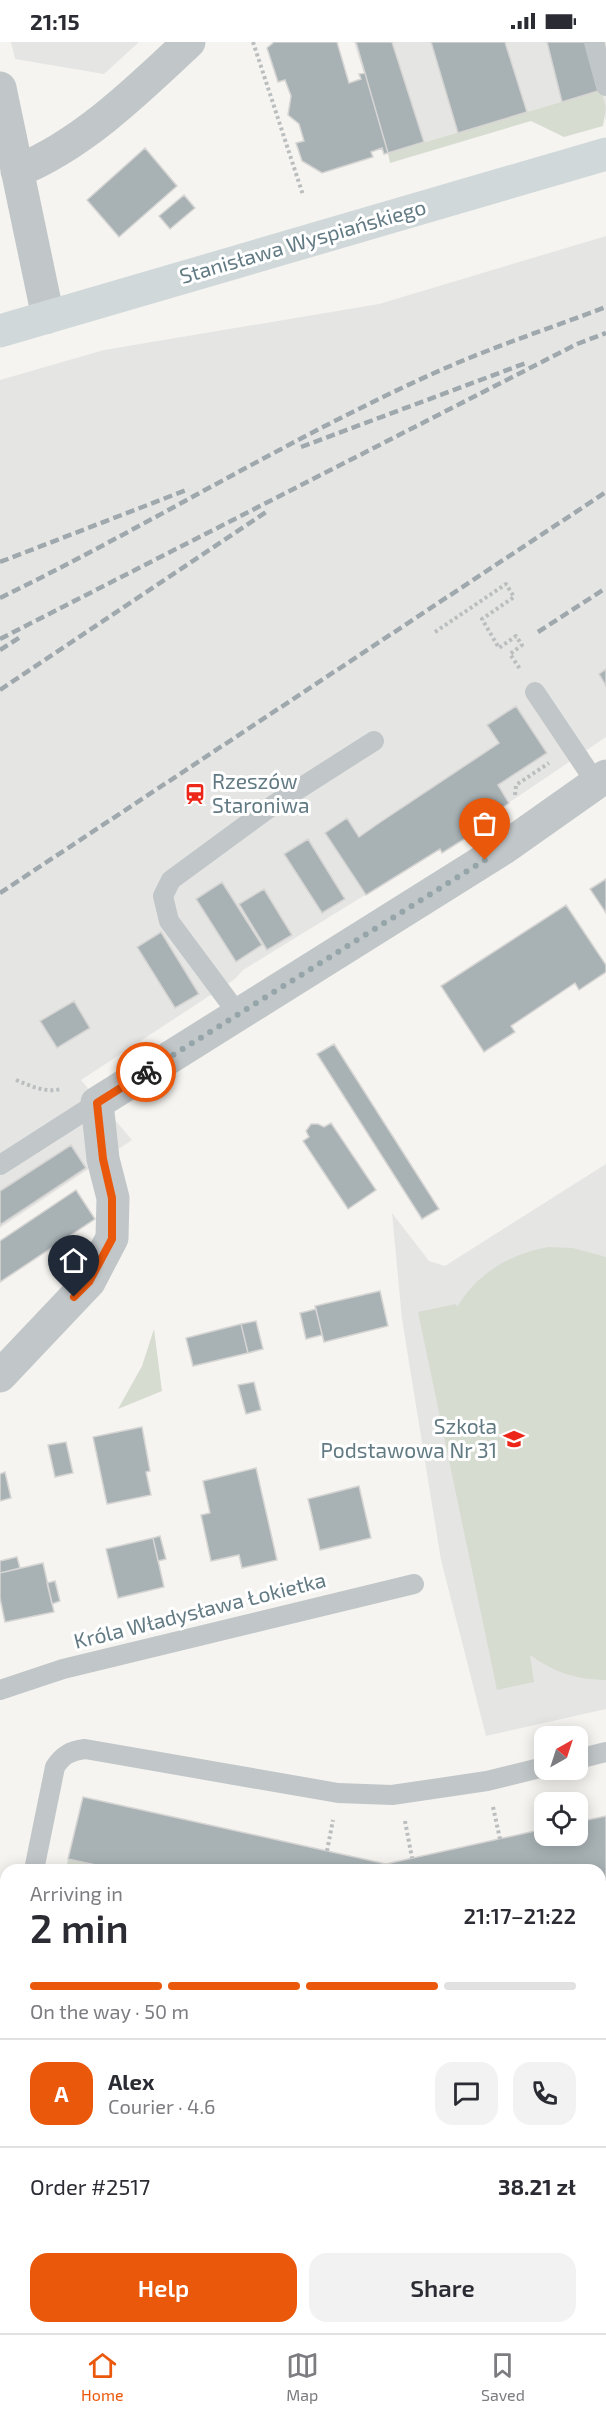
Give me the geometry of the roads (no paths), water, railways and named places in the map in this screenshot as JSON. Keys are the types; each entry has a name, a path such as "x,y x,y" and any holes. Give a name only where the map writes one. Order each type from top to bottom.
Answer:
{"street":[{"path":"17,171 41,161 106,116 189,42"},
{"path":"1,102 48,317"},
{"name":"Stanisława Wyspiańskiego","path":"0,331 606,154"},
{"path":"0,1376 89,1282 112,1239 112,1198 103,1159 97,1103 504,848 601,780"}],"lane":[{"path":"594,42 606,86"},
{"path":"535,693 601,780"},
{"path":"238,1014 169,921 163,896 171,880 272,806 374,741"},
{"path":"0,1165 97,1103"},
{"name":"Króla Władysława Łokietka","path":"0,1690 63,1669 414,1584"},
{"path":"35,1864 55,1767 62,1756 85,1749 338,1793 401,1794 487,1781 534,1769"},
{"path":"588,1756 606,1752"}],"railway":[{"path":"0,598 377,400 475,356 606,307"},
{"path":"0,639 577,344 606,333"},
{"path":"301,447 526,363"},
{"path":"0,562 189,489"},
{"path":"0,893 606,492"},
{"path":"0,690 269,510"},
{"path":"538,632 606,588"},
{"path":"0,650 22,636"}],"place":[{"name":"Rzeszów Staroniwa","path":"195,794"},
{"name":"Szkoła Podstawowa Nr 31","path":"514,1439"}]}
